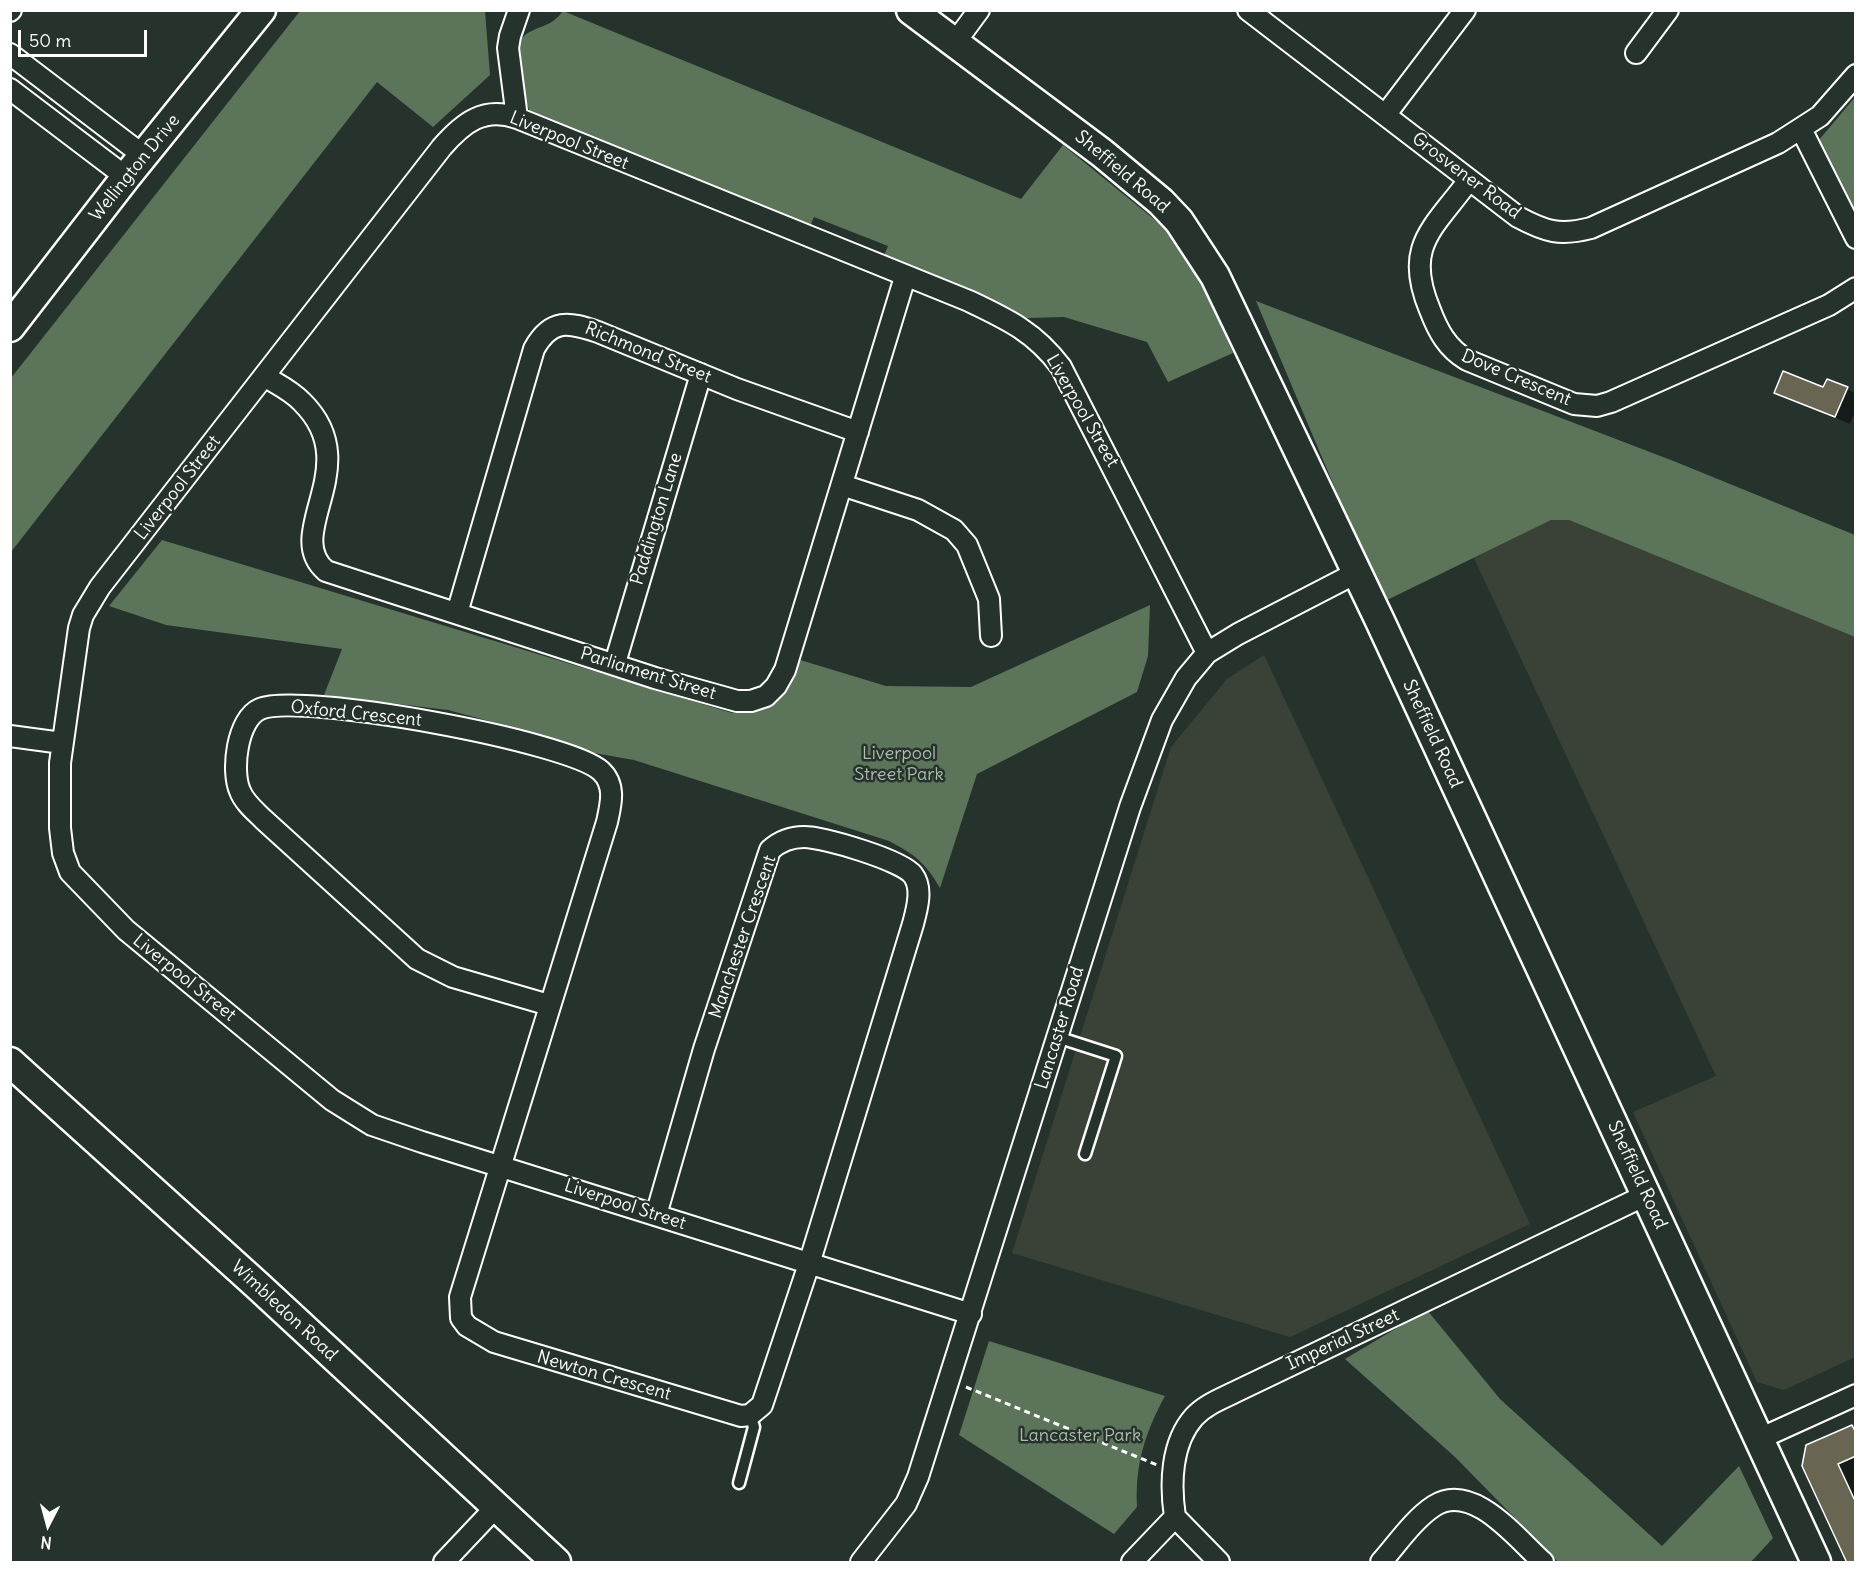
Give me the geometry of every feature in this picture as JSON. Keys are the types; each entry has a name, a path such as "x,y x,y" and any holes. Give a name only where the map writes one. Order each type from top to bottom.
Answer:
{"street":[{"name":"Wellington Drive","path":"10,327 261,10"},
{"path":"516,118 508,48 519,10"},
{"name":"Sheffield Road","path":"911,10 1102,153 1161,201 1179,221 1215,276 1356,573 1816,1563"},
{"path":"954,44 980,10"},
{"name":"Grosvener Road","path":"1248,10 1518,216 1552,232 1571,233 1591,228 1778,143 1820,116 1856,75"},
{"path":"1386,114 1465,10"},
{"path":"1636,53 1668,10"},
{"path":"10,54 135,167"},
{"path":"10,89 135,167"},
{"name":"Liverpool Street","path":"971,1314 422,1142 352,1114 126,930 70,872 63,853 60,774 62,743 79,628 90,602 451,137 474,117 485,114 507,115 516,118 999,315 1028,331 1048,350 1061,367 1207,653"},
{"path":"1802,129 1856,238"},
{"name":"Dove Crescent","path":"1469,180 1424,241 1419,253 1420,288 1438,330 1454,352 1467,360 1574,404 1597,406 1611,402 1829,305 1856,288"},
{"name":"Parliament Street","path":"264,376 301,401 322,428 327,442 328,471 312,540 317,563 338,576 615,663 655,678 736,701 751,700 766,696 776,687 785,670 905,277"},
{"name":"Richmond Street","path":"456,613 534,349 543,335 560,324 577,324 701,374 858,432"},
{"name":"Paddington Lane","path":"615,663 701,374"},
{"path":"842,485 918,510 954,530 967,545 989,599 991,636"},
{"name":"Lancaster Road","path":"861,1563 906,1504 950,1381 1057,1037 1153,740 1175,696 1207,653 1238,634 1356,573"},
{"name":"Oxford Crescent","path":"502,1166 610,808 609,784 603,773 579,757 543,746 426,721 294,705 267,706 248,718 239,743 236,777 238,789 253,809 303,858 417,959 432,968 549,1005"},
{"path":"10,736 62,743"},
{"name":"Manchester Crescent","path":"656,1215 704,1049 770,850 779,842 790,838 814,837 889,861 906,868 914,875 917,885 917,908 809,1264"},
{"name":"Wimbledon Road","path":"10,1062 257,1285 556,1563"},
{"name":"Newton Crescent","path":"502,1166 460,1297 461,1318 467,1326 494,1342 571,1367 741,1416 750,1415"},
{"name":"Imperial Street","path":"1174,1517 1174,1472 1178,1449 1186,1428 1195,1416 1210,1405 1646,1195"},
{"path":"750,1415 762,1405 809,1264"},
{"path":"1759,1439 1856,1395"},
{"path":"1381,1563 1434,1506 1447,1499 1463,1498 1479,1504 1543,1563"},
{"path":"444,1563 496,1507"},
{"path":"1132,1563 1174,1517 1219,1563"}],"lane":[{"path":"1057,1037 1116,1056 1085,1154"},
{"path":"739,1483 754,1427 750,1415"}],"path":[{"path":"950,1381 1174,1472"}],"shaded area":[{"path":"1551,520 1569,520 1855,637 1855,1357 1784,1390 1757,1382 1633,1112 1716,1076 1473,556"},
{"path":"1264,655 1530,1224 1290,1337 1012,1253 1171,747 1227,679"}],"green space":[{"path":"300,11 485,11 490,75 433,127 377,82 11,552 11,378"},
{"path":"563,11 1021,199 1063,145 1171,233 1201,278 1233,353 1168,382 1147,342 1064,317 1027,318 883,258 888,246 814,217 809,229 532,114 524,98 519,74 520,41 525,35 549,23"},
{"path":"1855,97 1855,214 1819,140"},
{"path":"1256,301 1676,462 1855,535 1855,637 1569,520 1551,520 1383,602"},
{"name":"Liverpool Street Park","path":"162,540 732,713 759,709 776,700 787,685 797,659 886,686 971,687 1150,605 1148,656 1137,692 977,774 940,888 918,860 889,841 634,760 583,751 526,731 448,710 324,695 342,649 166,625 109,606"},
{"path":"1427,1310 1500,1399 1662,1546 1739,1466 1773,1538 1751,1562 1558,1562 1455,1457 1345,1359"},
{"name":"Lancaster Park","path":"989,1341 1165,1396 1143,1449 1138,1477 1137,1507 1114,1534 959,1435"}],"building":[{"path":"1783,371 1823,387 1827,379 1848,387 1835,417 1774,393"},
{"path":"1852,1425 1856,1433 1856,1456 1838,1464 1856,1503 1856,1563 1847,1563 1802,1466 1806,1445"}]}
